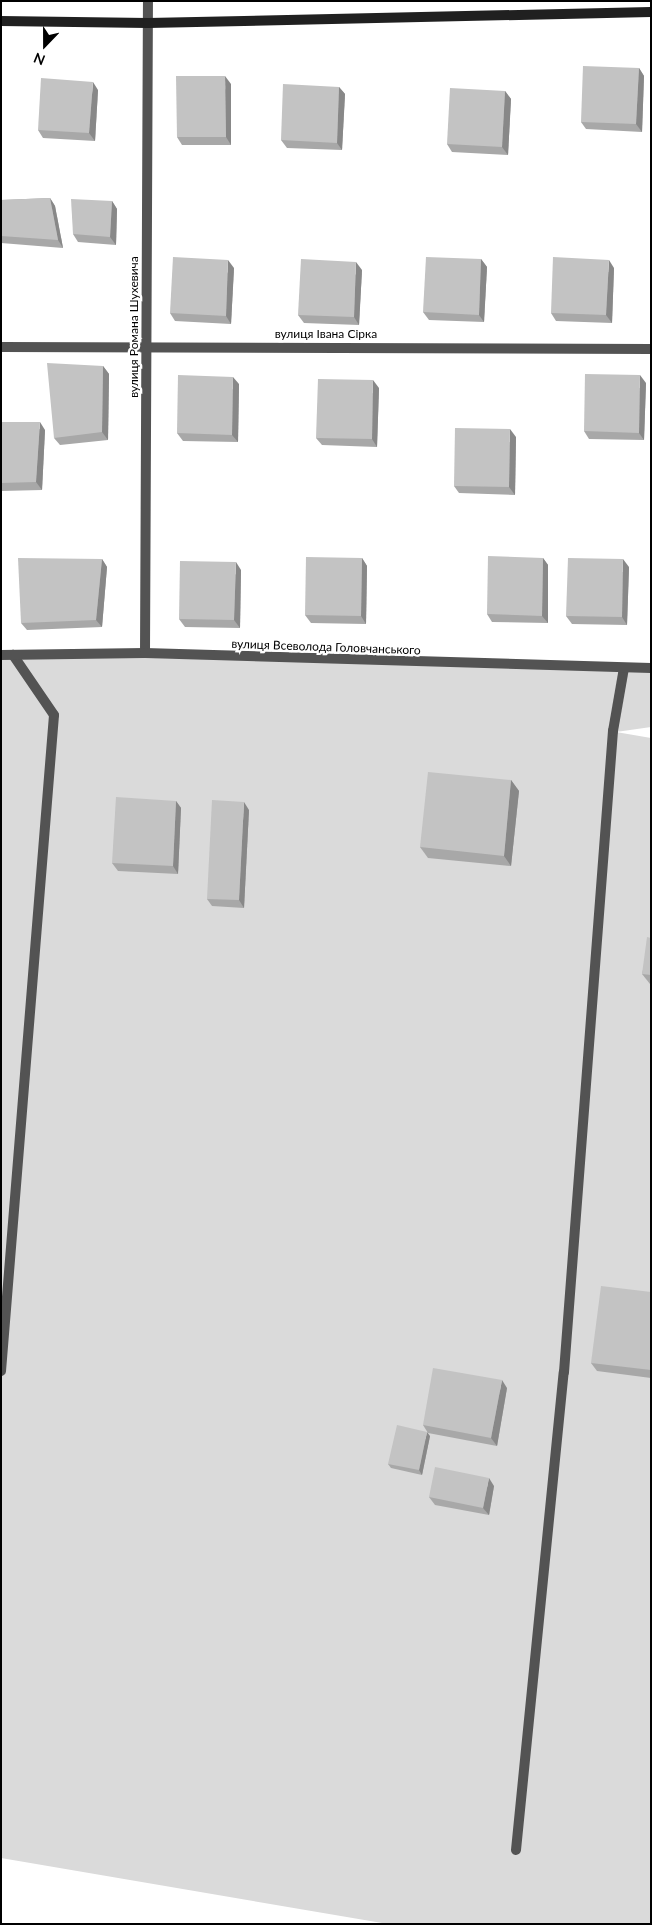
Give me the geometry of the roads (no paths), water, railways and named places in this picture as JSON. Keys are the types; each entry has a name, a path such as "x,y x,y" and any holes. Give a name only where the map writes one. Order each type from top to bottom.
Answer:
{"street":[{"name":"вулиця Романа Шухевича","path":"145,654 148,1"},
{"path":"1,21 148,23 651,12"},
{"name":"вулиця Івана Сірка","path":"1,346 651,349"},
{"name":"вулиця Всеволода Головчанського","path":"1,655 145,654 651,668"},
{"path":"1,1371 54,715 13,655"},
{"path":"516,1850 564,1372 613,731 624,668"}]}
